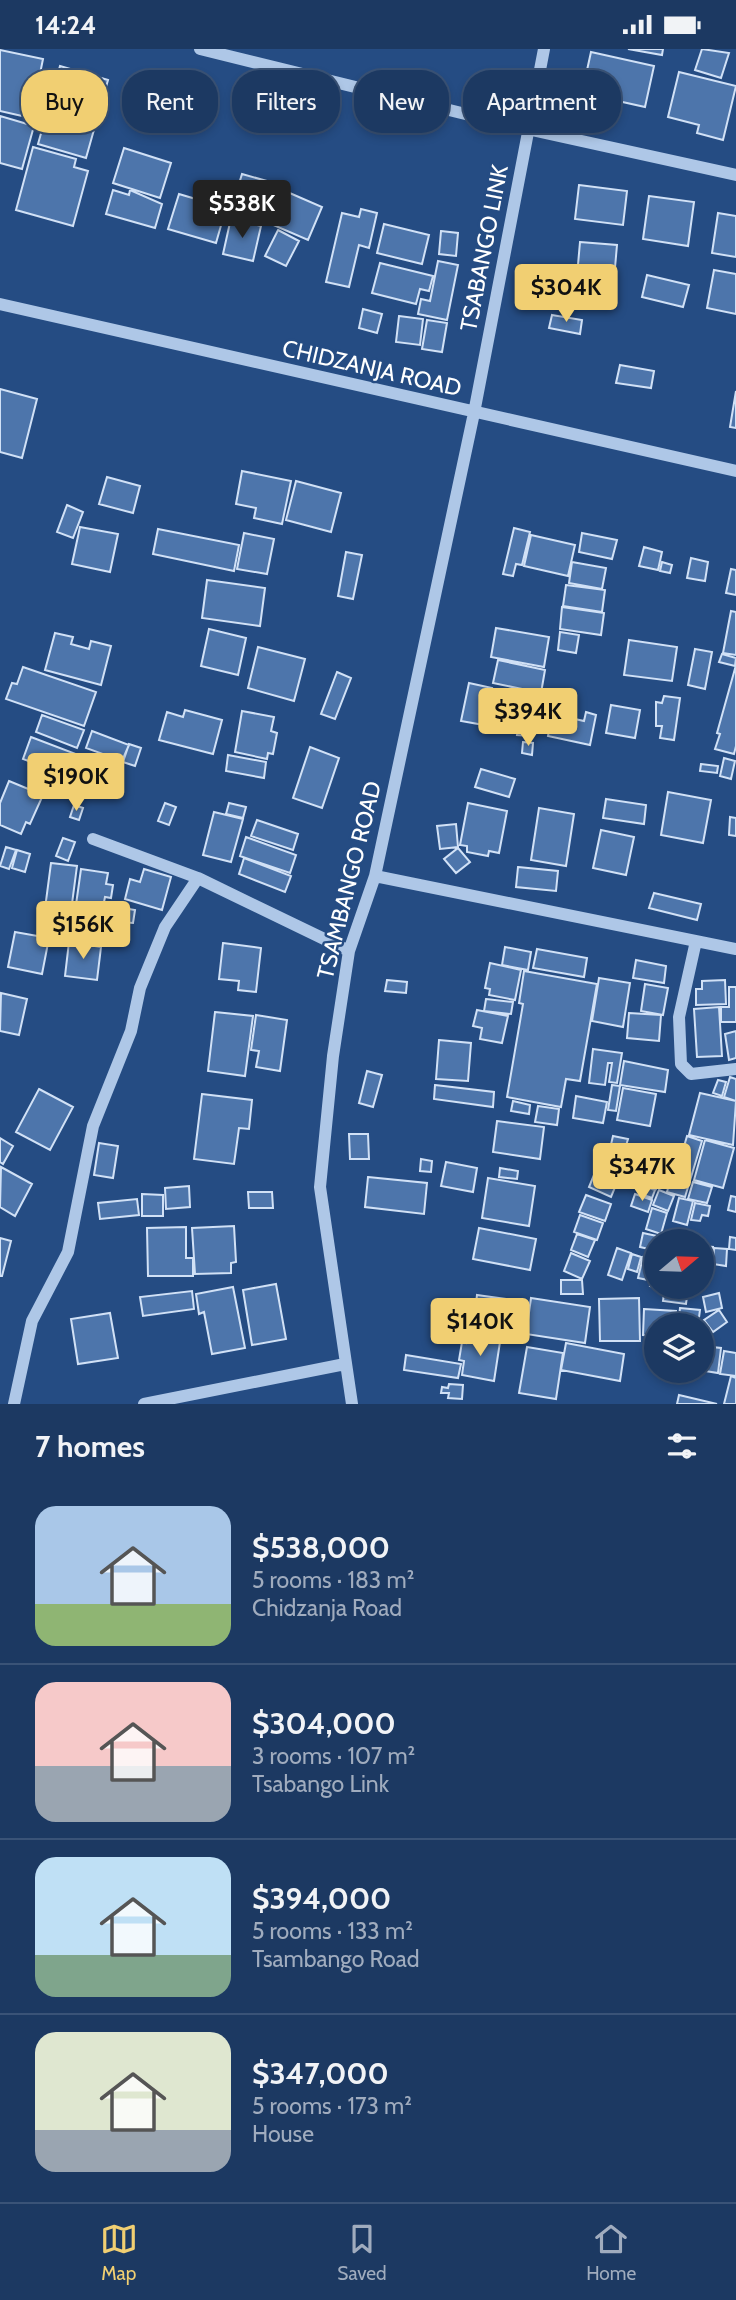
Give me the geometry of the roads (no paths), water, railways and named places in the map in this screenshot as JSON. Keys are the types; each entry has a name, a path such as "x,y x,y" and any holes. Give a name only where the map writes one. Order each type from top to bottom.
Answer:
{"street":[{"path":"200,49 463,113"},
{"name":"TSABANGO LINK","path":"540,70 544,49"},
{"name":"TSABANGO LINK","path":"474,413 526,133"},
{"path":"545,133 736,175"},
{"name":"CHIDZANJA ROAD","path":"0,304 736,471"},
{"name":"TSAMBANGO ROAD","path":"352,1404 320,1187 332,1056 349,951 375,876 474,413"},
{"path":"93,839 198,878 349,951"},
{"path":"375,876 736,949"},
{"path":"14,1404 32,1321 68,1252 93,1126 131,1031 140,988 164,927 198,878"},
{"path":"696,941 679,1017 681,1064 691,1074 736,1069"},
{"path":"144,1404 345,1364"}]}
